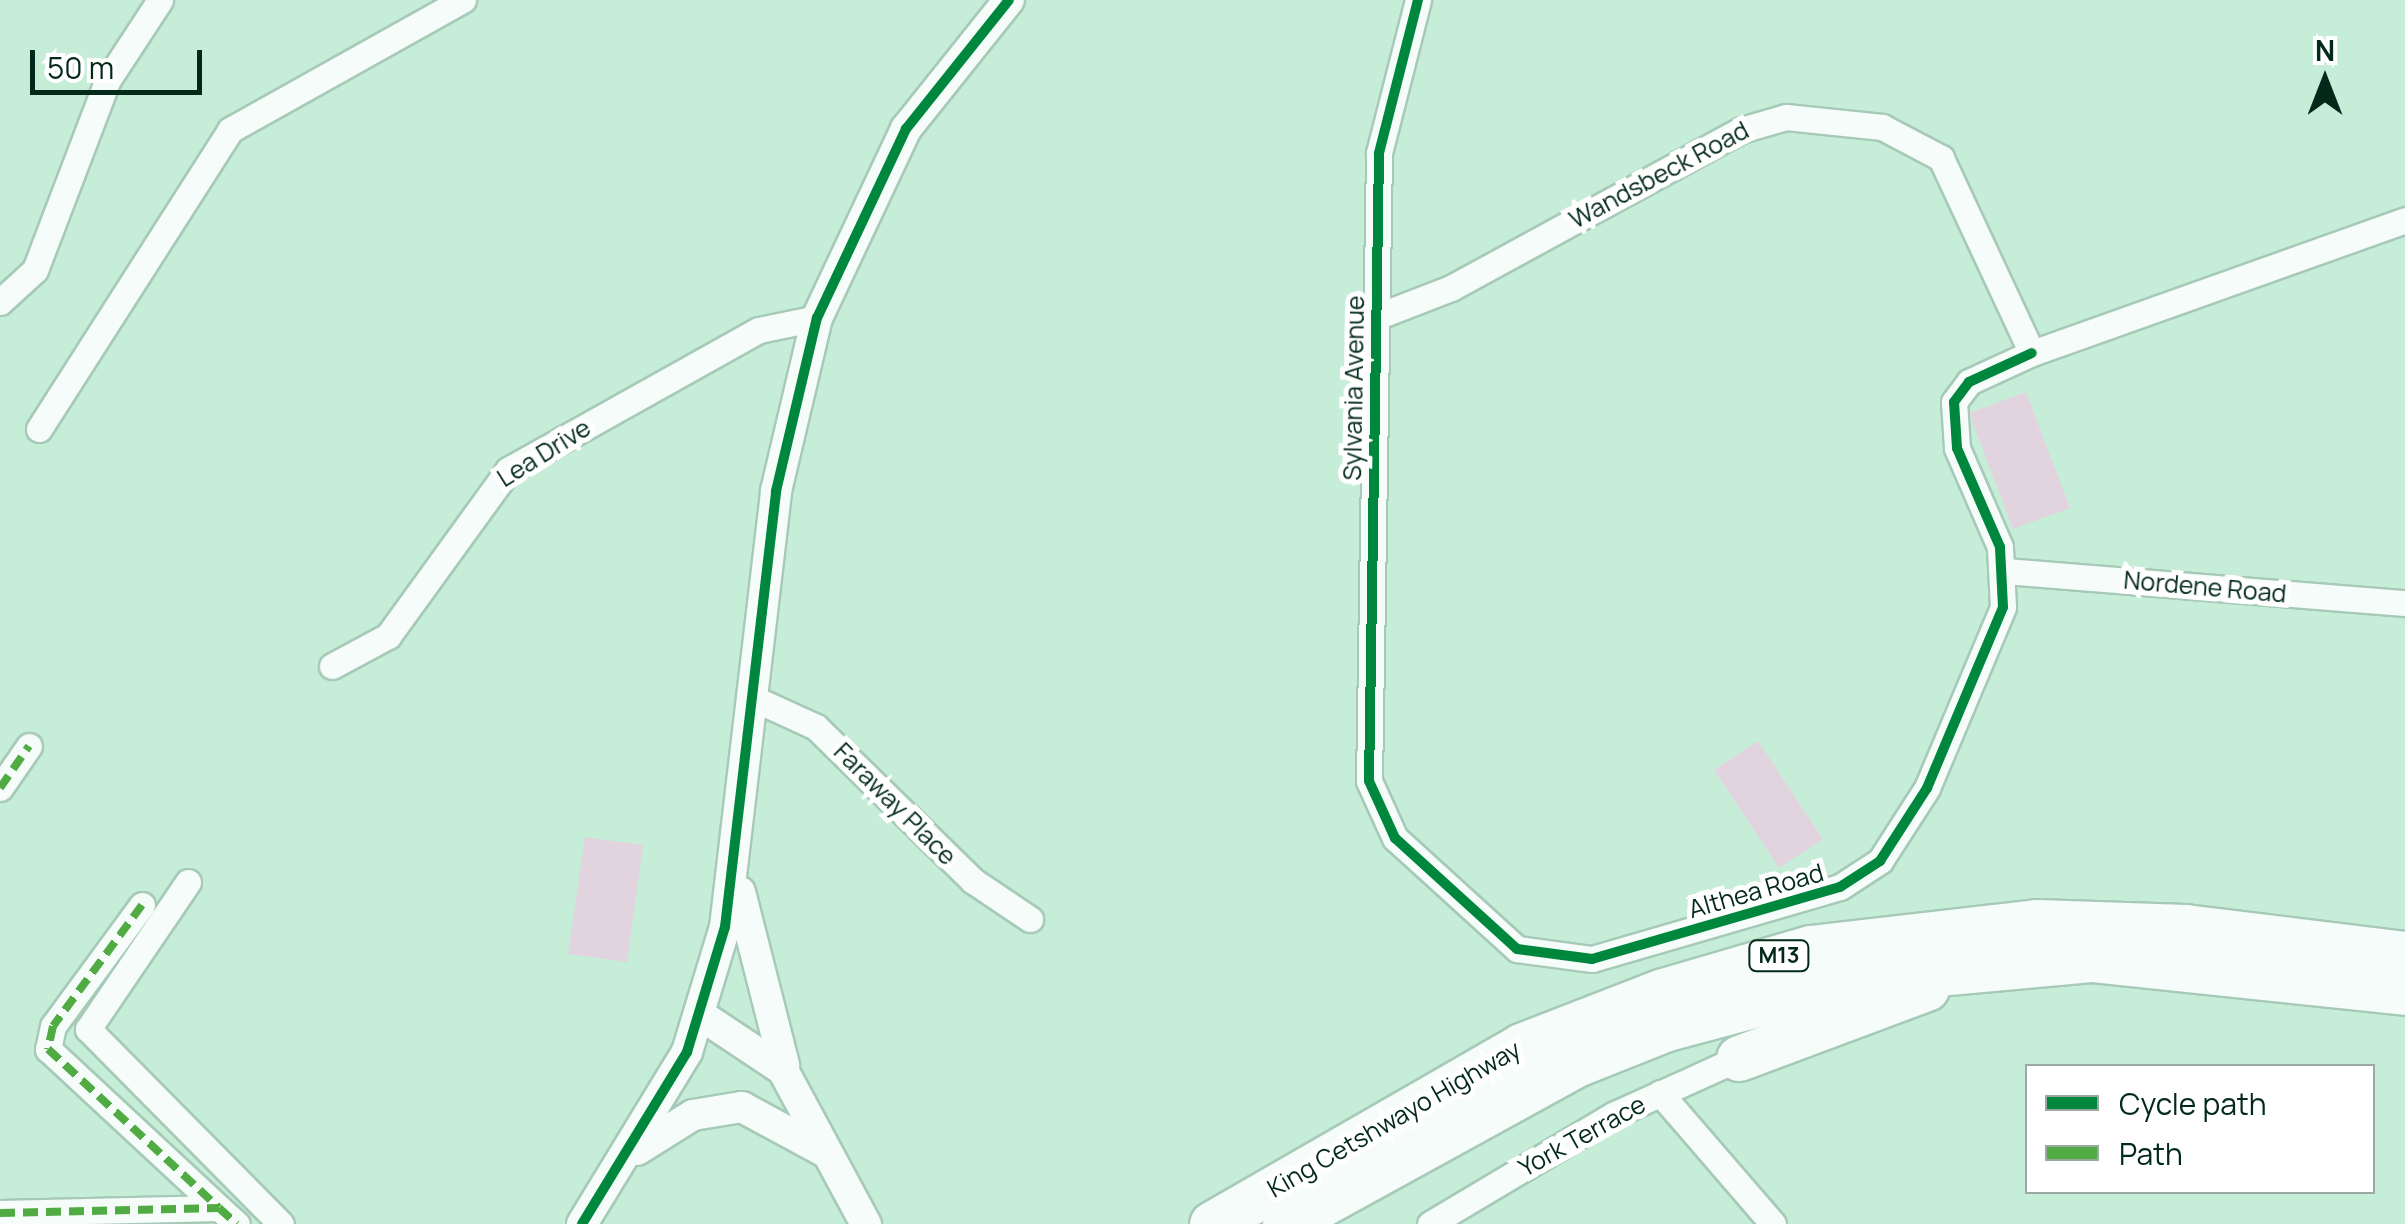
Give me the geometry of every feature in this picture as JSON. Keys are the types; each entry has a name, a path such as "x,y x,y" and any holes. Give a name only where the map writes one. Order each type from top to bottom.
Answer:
{"highway":[{"name":"King Cetshwayo Highway","path":"1212,1224 1521,1046 1663,990 1810,948 2037,922 2185,927 2405,954"},
{"name":"King Cetshwayo Highway","path":"1284,1224 1502,1098 1666,1028 1839,982 1994,962 2172,962 2405,992"},
{"path":"1739,1058 1994,962"}],"street":[{"path":"0,302 35,270 107,81 160,0"},
{"path":"39,429 230,130 463,0"},
{"path":"582,1224 627,1157 702,1016 736,870 776,492 818,318 906,129 1009,0"},
{"name":"Sylvania Avenue","path":"1368,781 1376,316 1384,118 1418,0"},
{"name":"Wandsbeck Road","path":"1376,316 1451,288 1741,130 1810,116 1882,126 1942,158 2032,353"},
{"path":"2032,353 2405,220"},
{"name":"Lea Drive","path":"332,666 388,636 508,470 772,324 818,318"},
{"name":"Althea Road","path":"1368,781 1396,838 1508,942 1551,960 1592,960 1840,888 1880,860 1927,788 1999,624 2005,571 1957,448 1954,402 1969,382 2032,353"},
{"name":"Nordene Road","path":"2005,571 2405,603"},
{"name":"Faraway Place","path":"755,699 816,727 972,880 1030,919"},
{"path":"0,788 29,746"},
{"path":"736,870 756,980 793,1086 866,1224"},
{"path":"188,882 88,1028 281,1224"},
{"path":"142,905 53,1026 48,1049 228,1216"},
{"path":"702,1016 757,1046 793,1086"},
{"name":"York Terrace","path":"1430,1224 1660,1093 1739,1058"},
{"path":"1660,1093 1773,1224"},
{"path":"627,1157 693,1115 742,1107 778,1119 833,1159"},
{"path":"0,1213 228,1216"}],"shaded area":[{"path":"2026,392 2070,508 2013,529 1969,413"},
{"path":"1758,741 1823,839 1779,868 1714,770"},
{"path":"585,837 643,845 627,962 568,954"}],"marked path":[{"path":"0,788 29,746"},
{"path":"142,905 53,1026 48,1049 219,1208"},
{"path":"0,1213 219,1208 237,1224"}],"cycle path":[{"path":"582,1224 687,1052 725,927 776,491 817,318 906,129 1009,0"},
{"path":"1418,0 1379,153 1369,781 1395,838 1517,949 1592,959 1840,887 1880,861 1927,788 2003,607 2000,547 1957,448 1954,402 1969,382 2032,353"}]}
